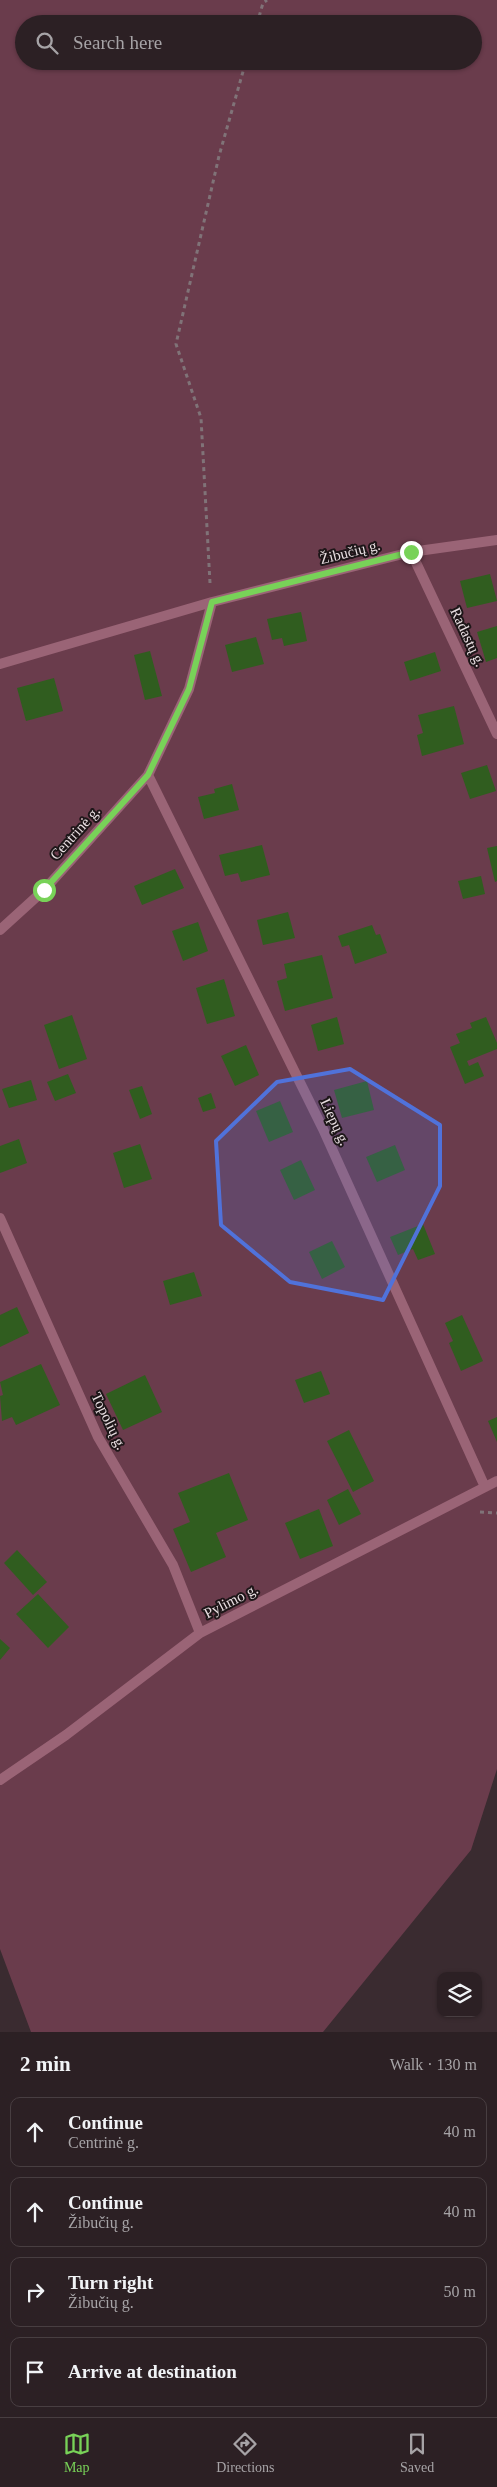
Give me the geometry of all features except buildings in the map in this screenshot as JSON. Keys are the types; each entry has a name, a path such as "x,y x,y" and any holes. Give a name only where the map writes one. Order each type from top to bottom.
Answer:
{"street":[{"name":"Žibučių g.","path":"0,664 212,602 411,552 497,540"},
{"name":"Radastų g.","path":"411,552 497,734"},
{"path":"148,775 189,689 212,602"},
{"name":"Centrinė g.","path":"0,930 44,890 148,775"},
{"name":"Liepų g.","path":"148,775 323,1129 485,1486"},
{"name":"Topolių g.","path":"0,1218 98,1436 172,1565 200,1633"},
{"name":"Pylimo g.","path":"0,1780 66,1735 200,1633 413,1526 497,1481"}],"path":[{"path":"260,15 263,3 266,0"},
{"path":"212,602 201,418 176,344 219,156 243,70"}],"highlighted area":[{"path":"350,1069 440,1125 440,1186 383,1300 290,1282 221,1225 216,1141 277,1082"}],"shaded area":[{"path":"0,0 497,0 497,1769 471,1850 323,2032 31,2032 0,1949"}],"route":[{"path":"44,890 148,775 189,689 212,602 411,552"}]}
